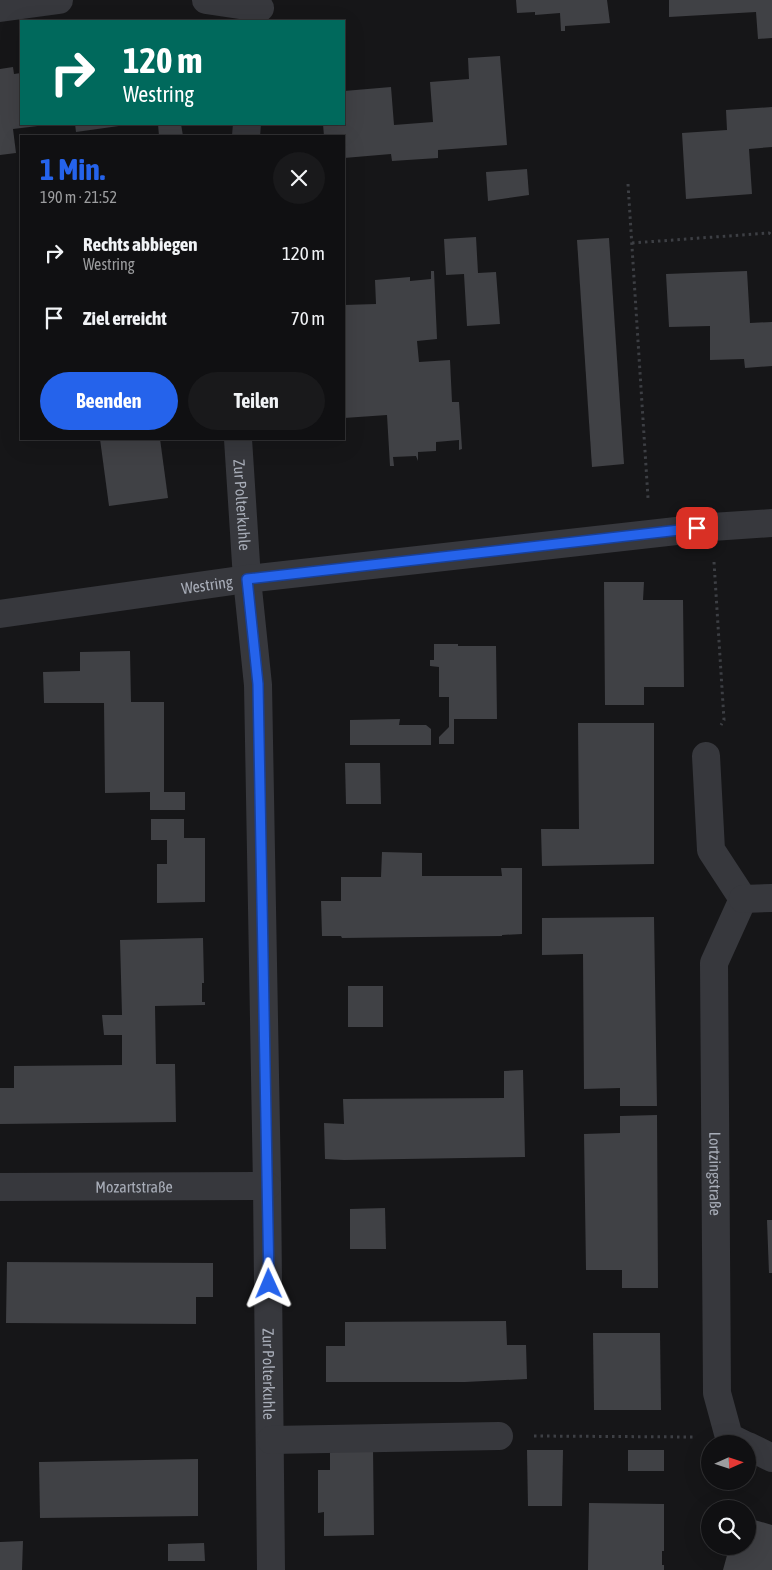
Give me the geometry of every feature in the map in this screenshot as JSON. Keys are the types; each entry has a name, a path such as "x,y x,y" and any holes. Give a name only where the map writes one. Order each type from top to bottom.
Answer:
{"street":[{"path":"0,8 59,0"},
{"path":"206,0 260,10"},
{"name":"Zur Polterkuhle","path":"238,440 247,579 258,684 271,1440 271,1570"},
{"name":"Westring","path":"0,614 247,579 712,527 772,523"},
{"path":"706,756 711,850 743,899 772,898"},
{"name":"Lortzingstraße","path":"737,1435 716,1393 714,963 743,899"},
{"name":"Mozartstraße","path":"0,1187 267,1186"},
{"name":"Zur Polterkuhle","path":"271,1440 499,1436"},
{"path":"756,1450 772,1458"}],"path":[{"path":"628,184 651,534"},
{"path":"632,243 769,233 772,235"},
{"path":"706,756 724,720 712,527"},
{"path":"499,1436 701,1441"}],"building":[{"path":"516,0 607,0 610,23 565,26 565,31 561,31 560,13 535,15 535,12 517,13"},
{"path":"669,0 772,0 772,38 758,39 756,12 669,17"},
{"path":"500,56 507,145 438,150 438,158 392,161 391,154 345,158 345,135 324,135 323,125 345,125 345,91 391,87 394,125 433,122 430,82 469,79 468,58"},
{"path":"13,67 14,74 20,73 20,125 46,125 13,129 16,153 0,155 0,69"},
{"path":"772,107 772,147 749,149 752,194 686,199 682,133 727,130 726,110"},
{"path":"75,125 126,125 76,132"},
{"path":"158,125 181,125 183,135 159,135"},
{"path":"527,169 529,195 488,201 486,172"},
{"path":"476,237 478,273 496,272 500,324 467,326 464,274 446,275 444,239"},
{"path":"609,238 624,464 592,467 577,240"},
{"path":"431,271 434,271 437,339 417,341 419,362 450,360 452,402 459,402 462,449 459,450 459,440 436,442 436,451 418,452 418,461 416,456 393,457 394,466 390,466 387,415 345,418 345,305 376,304 375,280 410,277 410,281 431,279"},
{"path":"747,271 750,323 772,322 772,366 745,368 744,359 710,360 710,326 669,327 666,274"},
{"path":"100,440 160,440 168,498 109,506"},
{"path":"604,582 644,582 643,600 683,600 684,687 644,687 644,705 605,705"},
{"path":"434,644 496,646 497,719 454,719 454,744 439,744 439,737 449,727 449,697 439,697 439,667 430,666 430,660 434,660"},
{"path":"130,651 131,702 164,702 164,792 185,792 185,810 150,810 150,792 105,793 104,703 44,703 43,672 80,671 80,652"},
{"path":"400,719 399,725 426,725 431,729 431,745 350,745 350,720"},
{"path":"578,723 654,723 654,864 542,866 541,829 579,829"},
{"path":"345,763 380,763 381,804 346,804"},
{"path":"151,819 184,819 184,838 205,838 205,902 157,903 157,864 167,864 167,840 151,840"},
{"path":"382,852 422,853 422,876 502,876 501,868 522,868 522,934 502,936 342,938 341,936 322,936 321,901 341,901 341,877 381,877"},
{"path":"654,917 657,1106 620,1106 620,1088 584,1089 583,954 542,955 542,918"},
{"path":"203,938 204,983 202,983 202,1002 205,1002 205,1005 155,1006 156,1064 175,1064 176,1122 0,1124 0,1088 14,1088 14,1066 122,1065 122,1035 104,1035 102,1015 122,1015 120,940"},
{"path":"348,986 383,986 383,1027 348,1027"},
{"path":"523,1070 525,1157 325,1159 324,1123 344,1124 343,1099 504,1098 504,1071"},
{"path":"657,1115 658,1288 622,1288 622,1270 586,1270 584,1134 620,1133 620,1116"},
{"path":"385,1208 386,1249 350,1249 350,1209"},
{"path":"767,1220 772,1220 772,1273 769,1273"},
{"path":"7,1262 213,1263 213,1297 196,1297 196,1324 6,1323"},
{"path":"506,1321 507,1345 526,1345 527,1379 465,1382 326,1382 326,1346 345,1346 345,1322"},
{"path":"593,1333 660,1333 661,1410 594,1410"},
{"path":"330,1448 373,1448 374,1535 324,1536 324,1512 318,1513 318,1470 330,1470"},
{"path":"527,1450 563,1450 562,1506 528,1506"},
{"path":"628,1450 664,1450 664,1471 628,1471"},
{"path":"198,1459 198,1516 40,1518 39,1462"},
{"path":"589,1503 664,1504 664,1551 662,1551 662,1565 664,1565 664,1570 588,1570"},
{"path":"756,1520 772,1525 772,1570 723,1570 727,1555 756,1555"},
{"path":"23,1541 22,1570 0,1570 0,1542"},
{"path":"204,1543 205,1561 168,1561 168,1544"}],"route":[{"path":"269,1284 258,684 247,579 697,528"}]}
